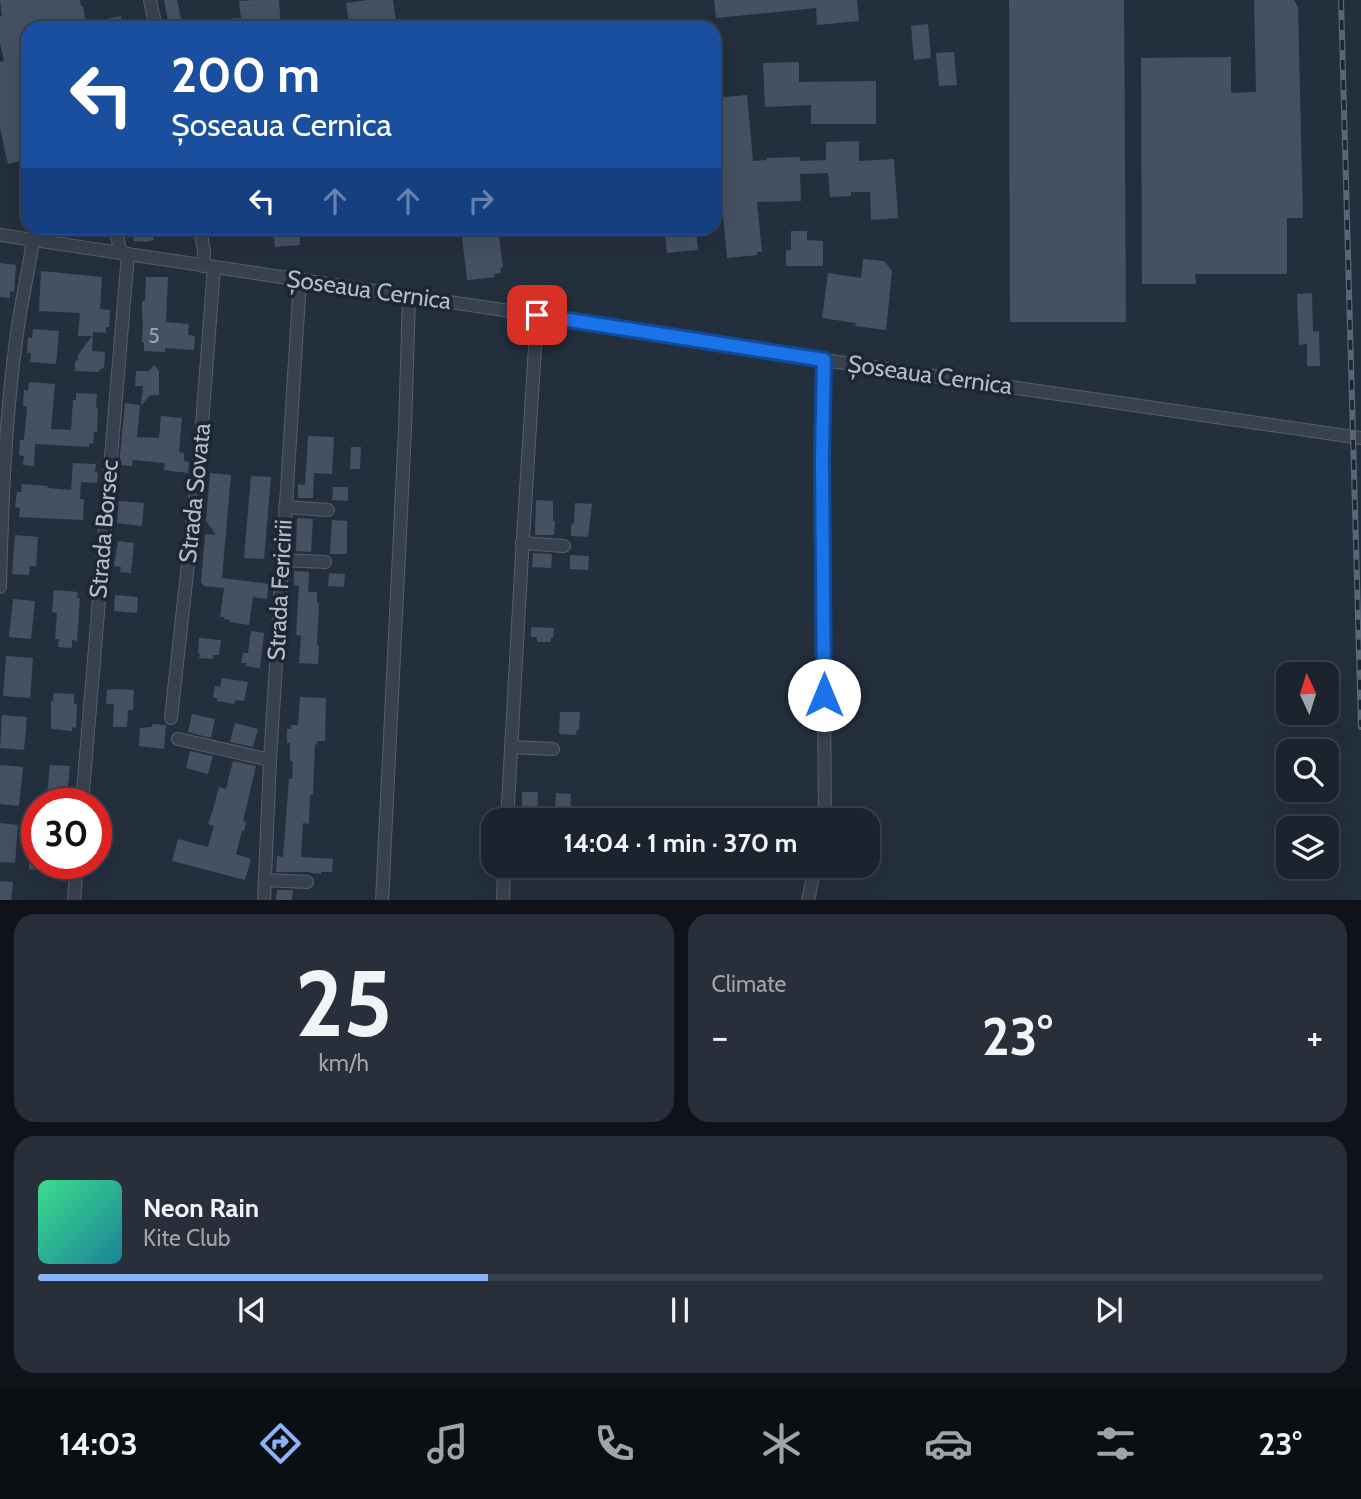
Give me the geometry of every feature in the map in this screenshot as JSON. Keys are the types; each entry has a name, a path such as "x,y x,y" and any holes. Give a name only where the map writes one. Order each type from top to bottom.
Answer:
{"street":[{"path":"150,0 154,21"},
{"name":"Șoseaua Cernica","path":"0,235 1361,438"},
{"name":"Strada Borsec","path":"83,788 124,254 117,235"},
{"name":"Strada Sovata","path":"171,718 199,464 208,266 201,235"},
{"path":"0,587 9,400 16,337 33,240"},
{"name":"Strada Fericirii","path":"264,900 270,760 300,280"},
{"path":"382,900 409,296"},
{"path":"508,808 537,315"},
{"path":"824,360 822,457 825,808"},
{"path":"285,508 328,510"},
{"path":"522,543 564,546"},
{"path":"282,560 325,562"},
{"path":"178,739 270,760"},
{"path":"511,747 553,749"},
{"path":"503,900 504,878"},
{"path":"808,900 813,878"},
{"path":"74,900 76,879"},
{"path":"265,880 307,882"}],"building":[{"path":"0,0 80,0 86,21 21,21 21,161 8,164 0,128 0,62 4,61 0,43"},
{"path":"164,0 177,0 181,19 168,21"},
{"path":"279,0 280,21 201,21 241,18 239,1"},
{"path":"393,0 396,21 349,21 346,3"},
{"path":"714,0 857,0 859,21 817,25 816,8 716,18"},
{"path":"1009,0 1124,0 1126,322 1010,322"},
{"path":"1254,0 1294,0 1298,7 1303,218 1287,218 1287,274 1195,274 1196,284 1142,284 1141,58 1231,57 1231,93 1256,92"},
{"path":"121,16 122,21 97,21"},
{"path":"928,24 931,58 914,60 911,26"},
{"path":"954,52 957,85 939,86 936,53"},
{"path":"799,62 799,82 876,81 876,124 811,124 811,105 765,107 763,63"},
{"path":"747,95 753,161 800,157 800,161 826,160 826,142 859,141 859,161 894,159 898,218 871,220 870,192 851,192 851,196 830,197 828,173 800,174 801,201 757,202 762,252 757,252 757,255 727,258 721,192 721,97"},
{"path":"791,231 807,231 807,240 823,241 823,266 786,266 786,250 791,250"},
{"path":"133,235 153,235 154,240 146,242 134,241"},
{"path":"274,235 299,235 300,245 275,247"},
{"path":"462,235 499,235 503,267 500,268 501,273 494,274 495,277 467,280"},
{"path":"665,235 697,235 698,250 667,253"},
{"path":"863,259 884,261 892,271 886,330 822,318 828,273 861,278"},
{"path":"0,263 16,265 14,292 10,291 10,298 0,297"},
{"path":"41,271 102,277 100,309 110,310 106,333 93,332 92,351 105,352 104,368 99,372 75,371 75,361 92,336 78,336 80,313 39,311"},
{"path":"146,277 168,277 166,322 189,324 188,335 195,336 194,350 165,348 165,352 144,351 142,301 145,301"},
{"path":"1312,293 1313,332 1319,331 1320,366 1307,366 1307,344 1299,345 1297,294"},
{"path":"33,329 59,331 56,364 30,362 31,353 27,353 28,337 32,338"},
{"path":"154,365 159,371 159,395 150,395 141,406 143,386 135,386 136,371 149,371"},
{"path":"29,382 55,384 51,429 71,430 76,393 97,394 97,432 94,432 93,444 89,443 89,447 35,444 34,466 23,465 24,456 19,455 20,440 24,440 27,406 23,406 24,390 28,391"},
{"path":"125,403 140,405 137,437 159,438 161,416 182,418 179,452 184,453 184,461 189,462 188,473 164,470 165,463 133,460 132,466 119,465"},
{"path":"308,436 334,437 332,474 314,473 313,498 298,498 298,484 305,485"},
{"path":"351,447 361,447 360,469 350,469"},
{"path":"73,463 96,464 95,472 98,473 97,483 81,482 80,499 84,499 83,520 19,517 20,508 15,507 17,492 21,492 22,484 71,490"},
{"path":"210,473 231,475 222,578 269,584 267,599 253,597 249,625 230,622 220,617 224,588 204,586 201,582 205,534 216,535 206,521"},
{"path":"251,476 271,477 264,559 244,558"},
{"path":"333,487 348,487 348,501 332,500"},
{"path":"536,500 553,501 554,535 535,535"},
{"path":"119,501 144,503 142,526 117,523"},
{"path":"575,503 592,504 588,537 571,536"},
{"path":"297,518 313,519 311,552 296,551"},
{"path":"332,520 347,521 347,554 330,554"},
{"path":"15,535 38,537 36,566 30,566 29,575 12,574"},
{"path":"118,541 134,543 131,573 120,572 121,567 114,566"},
{"path":"533,553 552,554 551,568 532,567"},
{"path":"570,555 589,556 588,570 570,569"},
{"path":"294,571 309,572 308,592 317,592 318,664 299,663 301,636 296,635 299,586 294,585"},
{"path":"329,573 345,574 344,587 328,586"},
{"path":"54,590 78,592 77,598 80,598 77,641 72,640 72,648 58,647 59,639 55,639 57,613 52,612"},
{"path":"115,595 138,597 137,613 114,611"},
{"path":"13,599 35,601 31,639 9,637"},
{"path":"531,627 554,628 551,642 537,642 537,637 531,637"},
{"path":"251,631 264,633 260,668 241,663 243,653 248,653"},
{"path":"199,638 221,640 219,655 213,655 213,659 199,658"},
{"path":"6,656 33,658 30,698 3,696"},
{"path":"222,678 248,682 244,701 235,700 234,704 213,698 215,686 220,687"},
{"path":"107,690 134,690 133,710 128,710 127,727 113,727 114,704 106,704"},
{"path":"54,693 74,694 74,704 77,704 76,728 72,727 72,731 51,729 51,701"},
{"path":"300,697 326,698 325,741 317,741 317,745 315,744 313,795 310,795 309,824 303,823 301,857 333,859 332,872 321,874 276,872 277,856 283,857 289,779 292,779 293,762 290,761 287,729 291,729 291,725 298,725"},
{"path":"560,712 580,712 576,735 559,734"},
{"path":"192,714 215,719 211,738 188,732"},
{"path":"2,715 27,717 24,750 0,748"},
{"path":"235,723 258,729 253,747 230,742"},
{"path":"152,724 166,725 164,749 139,746 140,728 152,727"},
{"path":"190,751 213,756 208,774 186,768"},
{"path":"233,761 256,766 243,821 246,822 244,831 236,854 251,859 245,880 172,861 178,839 208,847 214,826 208,824 219,787 226,789"},
{"path":"0,765 23,767 19,806 0,804"},
{"path":"50,765 70,766 68,786 48,788"},
{"path":"522,792 538,792 537,808 522,808"},
{"path":"556,793 571,794 570,808 555,808"},
{"path":"0,823 18,825 15,863 0,862"},
{"path":"0,881 13,882 11,900 0,900"},
{"path":"277,890 293,890 292,900 276,900"}],"railway":[{"path":"1341,0 1361,727"}],"route":[{"path":"537,315 824,360 824,695"}]}
